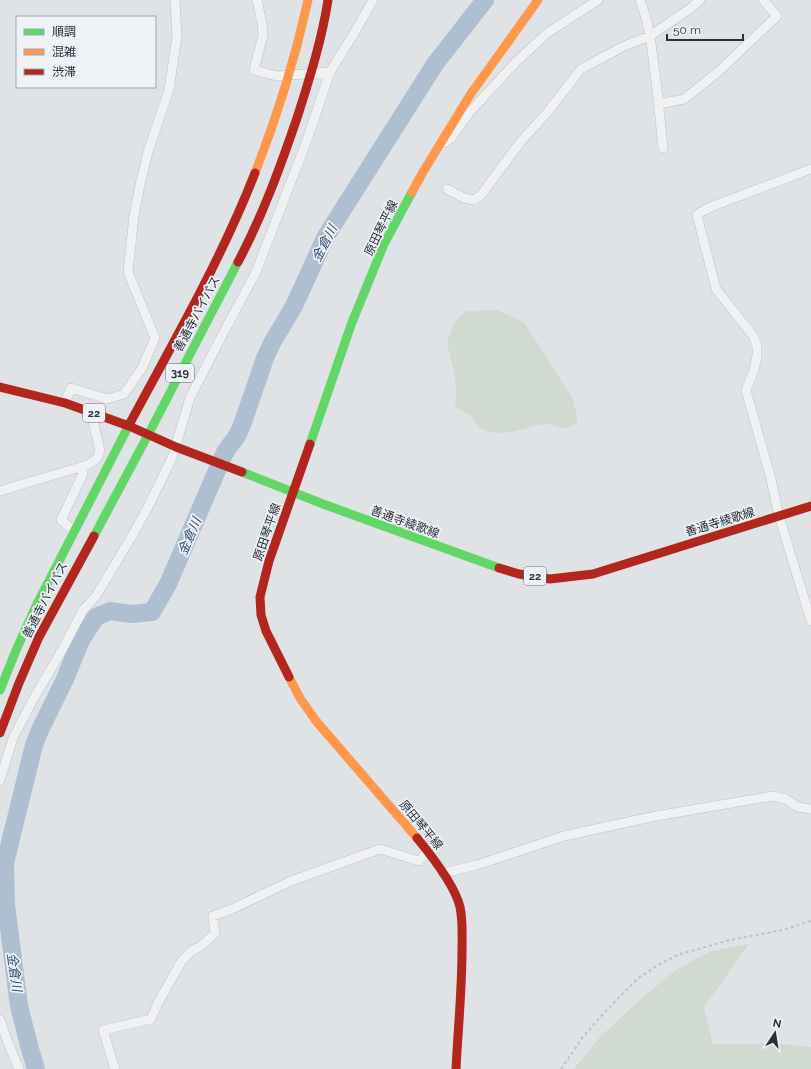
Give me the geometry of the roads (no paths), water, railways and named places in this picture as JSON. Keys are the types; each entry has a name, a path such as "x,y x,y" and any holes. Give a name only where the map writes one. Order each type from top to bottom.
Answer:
{"main road":[{"name":"善通寺バイパス","path":"0,690 25,629 42,594 128,426 208,278 226,240 277,114 289,75 308,0"},
{"name":"善通寺バイパス","path":"0,733 39,637 148,435 244,251 281,164 295,123 324,25 328,0"},
{"name":"原田琴平線","path":"456,1069 462,963 462,929 460,907 452,887 428,851 316,721 300,698 266,630 261,615 260,597 269,561 351,325 384,244 423,172 470,95 538,0"},
{"name":"善通寺綾歌線","path":"0,387 65,403 94,413 180,449 322,504 491,566 519,574 550,579 593,574 811,506"}],"street":[{"path":"65,403 71,388 107,399 124,394 142,368 155,338 128,272 134,216 140,185 148,152 169,90 177,36 174,0"},
{"path":"256,0 262,23 263,35 254,70 278,76 330,72"},
{"path":"0,780 13,738 34,698 83,610 96,596 132,536 172,458 180,449 190,398 256,272 306,142 330,72 373,0"},
{"path":"439,146 450,139 469,113 515,63 546,34 598,0"},
{"path":"640,0 646,14 650,36 663,148"},
{"path":"447,189 464,198 474,200 481,195 522,140 546,114 581,69 624,46 650,36 691,8 700,0"},
{"path":"659,104 684,99 718,72 777,16 763,0"},
{"path":"811,169 714,206 697,215 716,289 754,337 757,346 757,356 754,370 746,390 771,479 779,516 811,620"},
{"path":"0,491 87,465 98,457 100,450 93,425 92,418 94,413"},
{"path":"74,531 61,520 83,474 80,467"},
{"path":"443,873 477,865 564,836 656,816 773,796 786,799 798,807 811,810"},
{"path":"115,1069 103,1030 151,1018 181,962 191,951 201,946 215,933 213,916 232,909 291,881 380,849 419,861 428,851"},
{"path":"0,1020 19,1069"}],"waterway":[{"name":"金倉川","path":"36,1069 19,1006 6,905 5,863 34,745 40,730 65,679 81,640 96,617 110,611 132,614 152,612 168,584 225,452 237,436 242,425 265,358 294,306 326,236 435,64 485,0"}]}
